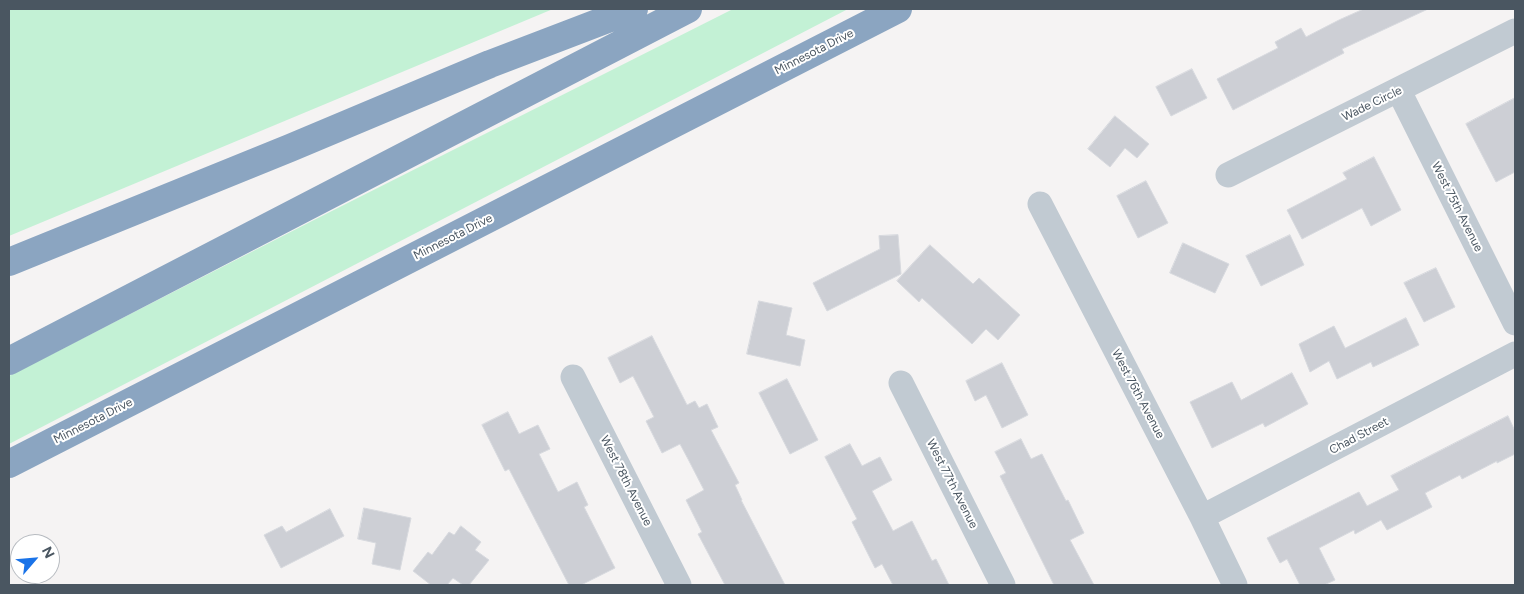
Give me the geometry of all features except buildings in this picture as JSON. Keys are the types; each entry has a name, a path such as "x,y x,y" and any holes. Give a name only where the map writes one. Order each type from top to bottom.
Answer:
{"highway":[{"path":"9,262 290,148 490,64 634,9"},
{"path":"9,361 688,9"},
{"name":"Minnesota Drive","path":"9,464 898,9"}],"street":[{"name":"Wade Circle","path":"1228,175 1399,91 1515,31"},
{"name":"West 75th Avenue","path":"1399,91 1515,322"},
{"name":"West 76th Avenue","path":"1040,204 1202,517 1235,585"},
{"name":"Chad Street","path":"1202,517 1515,354"},
{"name":"West 78th Avenue","path":"573,377 680,585"},
{"name":"West 77th Avenue","path":"901,383 1003,585"}],"green space":[{"path":"9,9 553,9 9,236"},
{"path":"733,9 848,9 9,444 9,376"}]}
